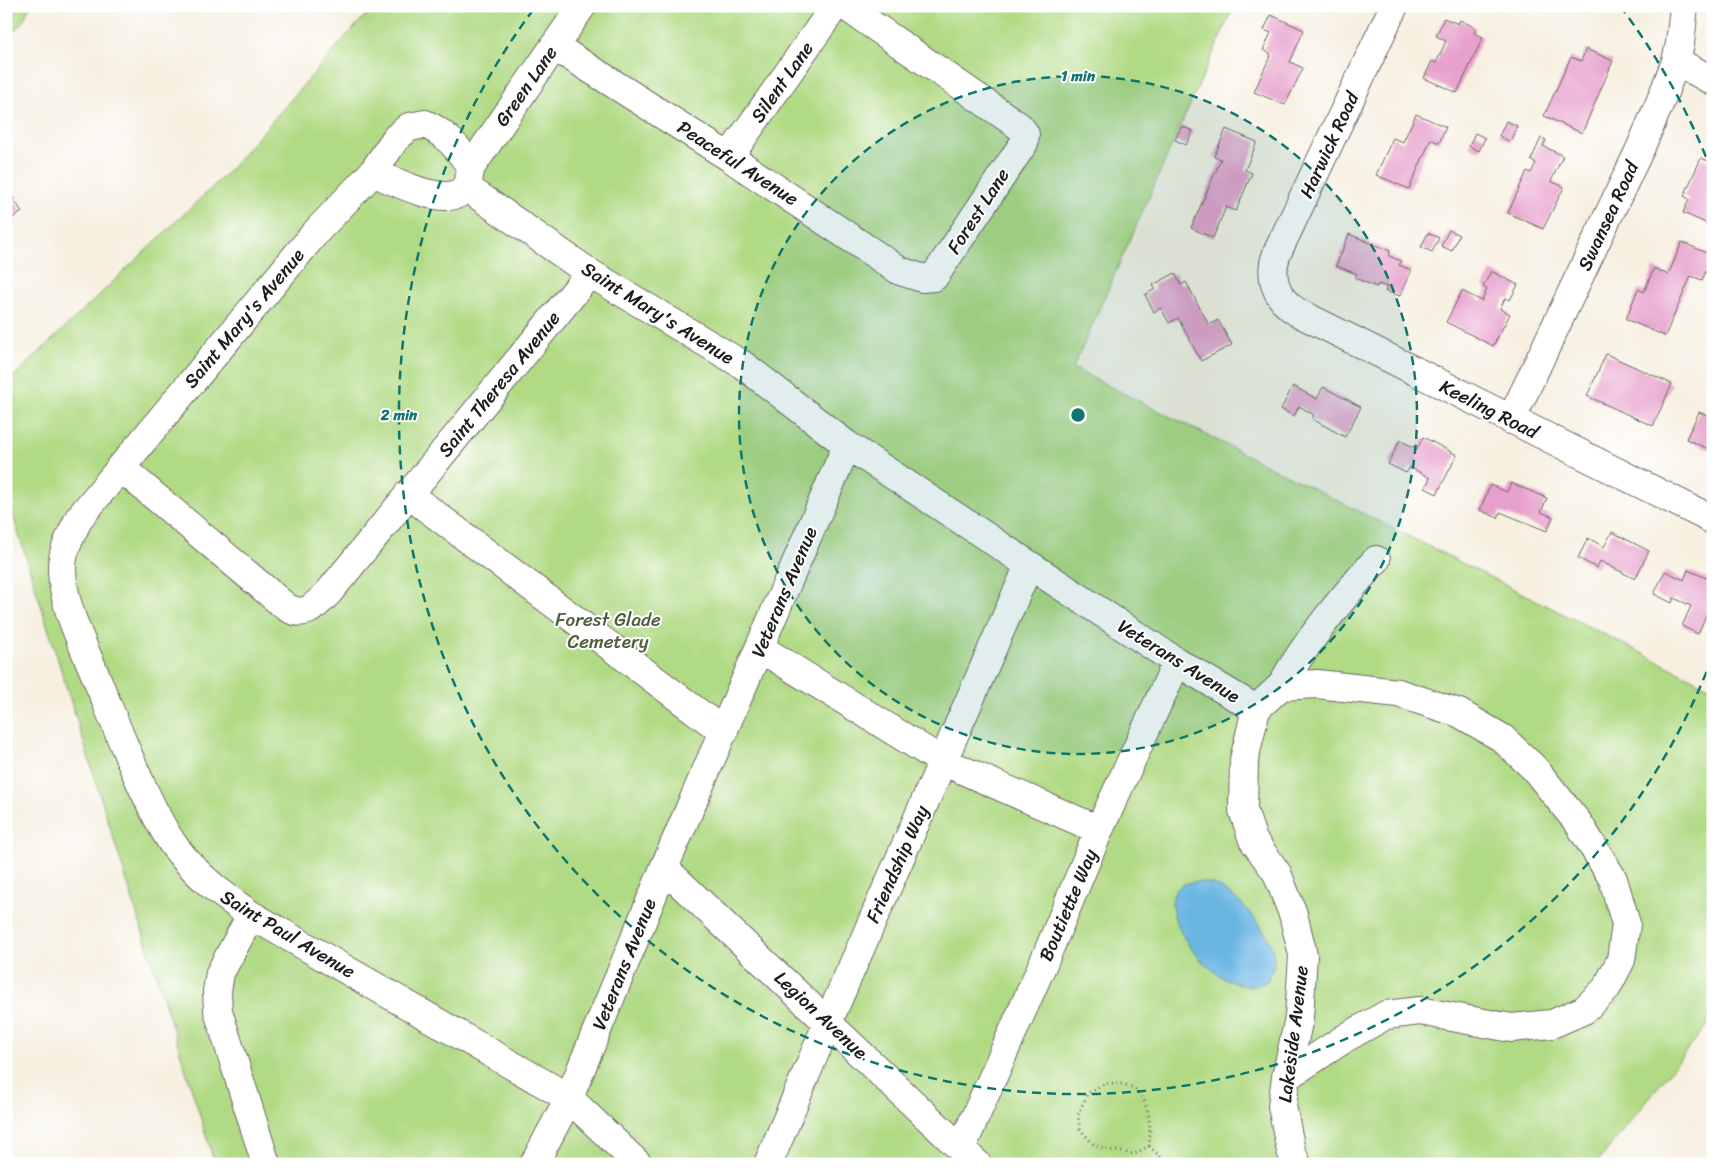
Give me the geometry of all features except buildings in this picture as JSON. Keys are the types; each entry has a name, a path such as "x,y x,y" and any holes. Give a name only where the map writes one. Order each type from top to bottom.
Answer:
{"street":[{"name":"Green Lane","path":"468,177 582,6"},
{"name":"Silent Lane","path":"729,157 835,6"},
{"name":"Forest Lane","path":"844,6 1018,126 1025,134 1024,143 938,273 934,277 922,278"},
{"name":"Harwick Road","path":"1275,287 1273,267 1277,253 1394,6"},
{"name":"Swansea Road","path":"1511,420 1640,149 1676,61 1680,44 1684,6"},
{"name":"Peaceful Avenue","path":"554,46 729,157 900,271 922,278"},
{"path":"1676,61 1713,81"},
{"name":"Saint Mary's Avenue","path":"120,467 316,232 373,172 396,138 409,128 425,124 440,131 459,150 468,177 590,273 743,365 847,445"},
{"path":"373,172 408,187 441,197 456,194 468,177"},
{"name":"Saint Theresa Avenue","path":"120,467 286,607 303,613 316,605 329,592 590,273"},
{"name":"Keeling Road","path":"1275,287 1282,299 1297,312 1713,520"},
{"name":"Veterans Avenue","path":"534,1164 569,1098 664,868 847,445 1177,662 1256,708"},
{"name":"Saint Paul Avenue","path":"120,467 79,518 63,555 64,589 73,620 122,742 152,807 170,838 193,869 213,888 251,915 569,1098"},
{"path":"408,494 724,732"},
{"path":"1256,708 1281,686 1299,654 1376,560"},
{"name":"Friendship Way","path":"768,1164 828,1022 1029,565"},
{"path":"760,648 942,761 1099,830"},
{"name":"Boutiette Way","path":"969,1156 1045,959 1099,830 1177,662"},
{"path":"1281,686 1317,684 1398,693 1459,713 1502,738 1534,768 1579,824 1614,879 1626,924 1621,960 1606,989 1584,1010 1552,1024 1511,1028 1420,1010 1386,1015 1347,1037 1286,1077"},
{"name":"Lakeside Avenue","path":"1256,708 1244,760 1243,810 1252,840 1277,873 1293,914 1303,955 1299,1018 1286,1077 1282,1106 1291,1151 1297,1164"},
{"name":"Legion Avenue","path":"664,868 969,1156"},
{"path":"251,915 220,973 217,991 218,1011 266,1164"},
{"path":"569,1098 638,1164"}],"path":[{"path":"1149,1146 1134,1154 1109,1150 1094,1145 1080,1129 1078,1115 1087,1094 1104,1084 1116,1083 1126,1085 1138,1091 1145,1103 1150,1126 1149,1146 1168,1164"}],"green space":[{"path":"6,6 31,6 20,26 6,32"},
{"name":"Forest Glade Cemetery","path":"374,6 1234,6 1073,368 1713,689 1713,1018 1596,1164 215,1164 6,493 6,384 225,175"}],"water":[{"path":"1193,882 1209,883 1219,887 1240,903 1260,926 1268,937 1274,959 1267,981 1257,985 1240,985 1222,977 1205,964 1190,947 1179,929 1173,911 1173,896 1182,885"}]}
